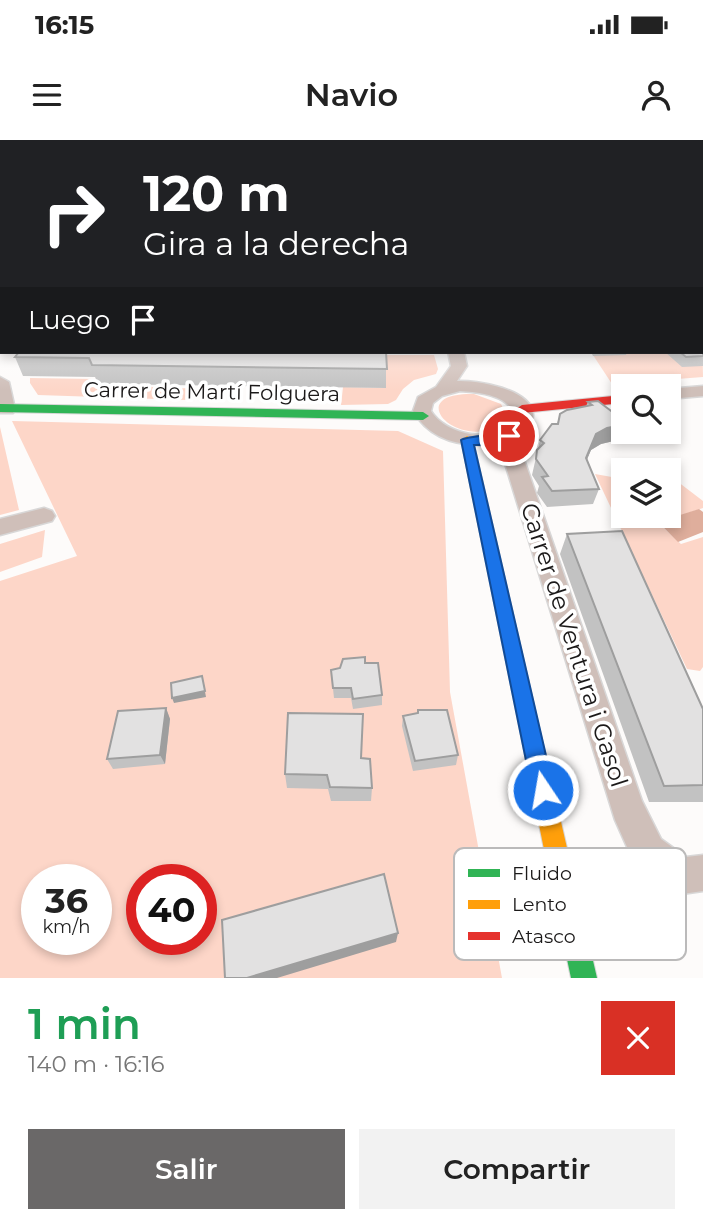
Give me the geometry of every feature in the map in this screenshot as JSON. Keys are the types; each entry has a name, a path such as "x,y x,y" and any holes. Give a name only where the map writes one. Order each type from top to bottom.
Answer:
{"street":[{"path":"444,388 458,359 492,389 514,400 522,409 524,418 519,428 509,436 486,441 467,440 438,431 424,416 423,402 430,394 444,388 475,386 492,389"},
{"path":"0,382 3,408"},
{"path":"681,393 703,391"},
{"path":"522,409 611,400"},
{"name":"Carrer de Martí Folguera","path":"3,408 424,416"},
{"name":"Carrer de Ventura i Gasol","path":"509,436 508,442 627,807 646,848"},
{"name":"Carrer de Ventura i Gasol","path":"467,440 556,848"},
{"path":"0,527 44,516"},
{"name":"Carrer de Ventura i Gasol","path":"580,960 584,978"}],"shaded area":[{"path":"592,354 703,354 703,377 681,379 681,374 611,374 611,382"},
{"path":"385,355 434,355 438,369 436,374 414,380 403,389 396,400 388,404 341,405 343,387 386,388"},
{"path":"30,378 96,379 98,384 154,389 193,388 187,400 38,395 30,383"},
{"path":"474,394 501,404 507,416 504,423 486,431 470,431 455,427 444,419 439,410 441,402 452,396"},
{"path":"12,421 398,431 443,451 450,692 478,848 454,848 454,960 499,960 502,978 0,978 0,581 77,556"},
{"path":"0,427 19,510 0,515"},
{"path":"595,474 611,477 611,508"},
{"path":"681,484 703,501 703,508 681,515"},
{"path":"699,509 703,512 703,532 678,542 664,528 681,528 681,515"},
{"path":"620,528 663,528 681,544 703,537 703,667 700,671 687,669"},
{"path":"45,530 42,557 0,572 0,544"}],"building":[{"path":"17,354 386,354 387,369 92,365 89,358 15,357"},
{"path":"682,354 703,354 703,356 686,357"},
{"path":"598,401 611,411 611,427 596,434 586,458 599,489 552,491 542,477 548,476 536,459 537,450 544,443 540,440 552,424 558,424 560,414 592,405 588,402"},
{"path":"622,531 703,709 703,785 664,786 567,534"},
{"path":"365,657 365,663 378,663 382,695 353,699 351,688 333,688 331,670 340,668 343,659"},
{"path":"202,676 205,691 172,698 171,683"},
{"path":"166,708 160,755 107,759 118,711"},
{"path":"418,710 447,710 458,755 415,761 403,716 418,713"},
{"path":"288,713 363,714 361,758 370,759 372,788 330,787 327,775 285,774"},
{"path":"384,874 398,933 247,978 225,978 222,920"}],"traffic: fast":[{"path":"0,408 423,416"},
{"path":"580,960 584,978"}],"traffic: slow":[{"path":"467,440 555,848"}],"traffic: jam":[{"path":"522,409 611,400"}],"route":[{"path":"509,436 486,441 467,440 543,790"}]}
